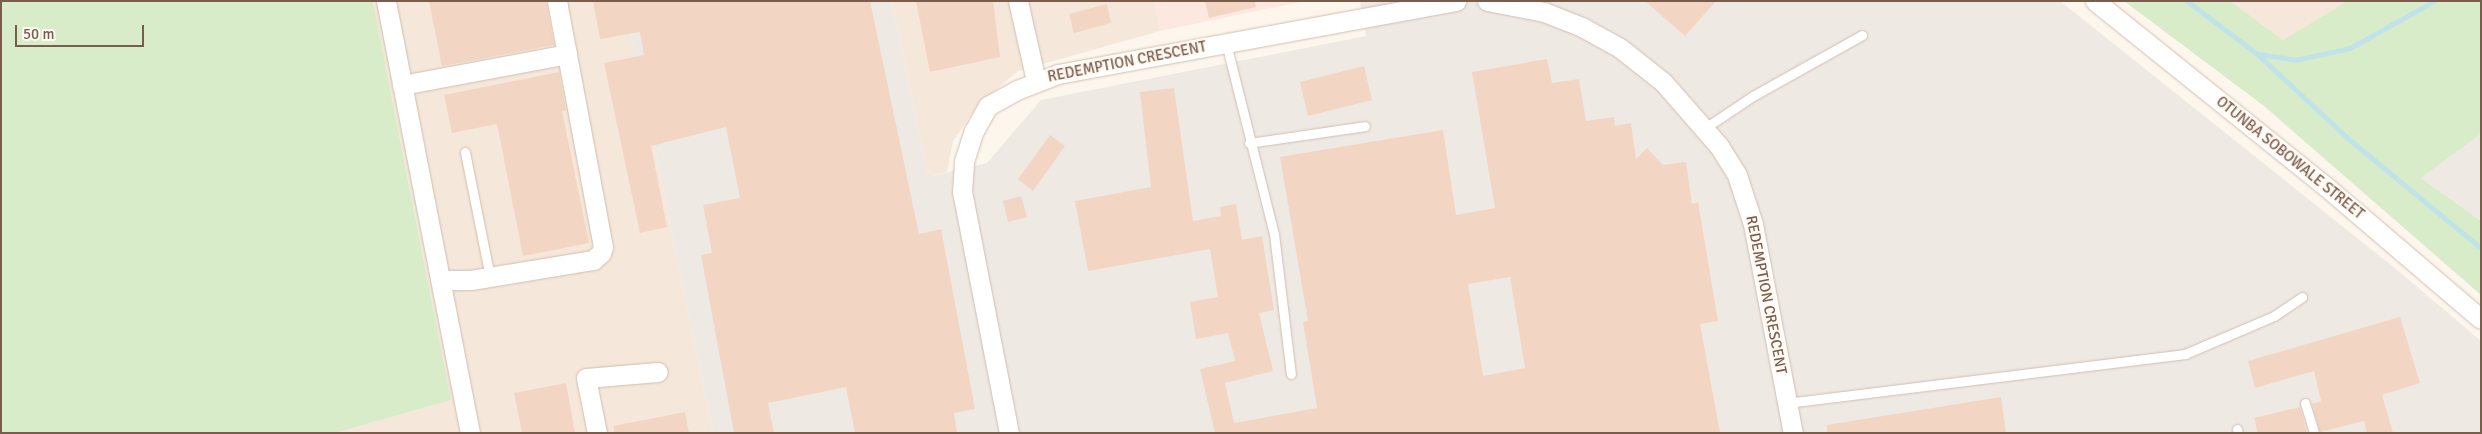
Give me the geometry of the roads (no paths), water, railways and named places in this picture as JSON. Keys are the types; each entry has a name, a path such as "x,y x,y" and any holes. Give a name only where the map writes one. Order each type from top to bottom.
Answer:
{"street":[{"path":"386,1 442,280 470,433"},
{"path":"442,280 490,277 593,260 603,247 557,1"},
{"path":"1018,1 1036,81"},
{"name":"REDEMPTION CRESCENT","path":"1009,433 962,192 963,169 974,131 988,106 1036,81 1058,74 1456,1"},
{"name":"REDEMPTION CRESCENT","path":"1487,1 1544,12 1582,27 1620,48 1663,82 1704,128 1737,175 1753,224 1793,433"},
{"name":"OTUNBA SOBOWALE STREET","path":"2095,1 2324,185 2481,319"},
{"path":"402,84 568,54"},
{"path":"597,433 586,378 658,372"}],"lane":[{"path":"1704,128 1745,100 1862,35"},
{"path":"1226,43 1249,143 1274,234 1291,374"},
{"path":"1249,143 1365,126"},
{"path":"465,152 490,277"},
{"path":"1787,403 2185,354 2274,316 2302,297"},
{"path":"2305,403 2314,433"}],"waterway":[{"path":"2187,1 2257,54 2351,141 2481,248"},
{"path":"2259,54 2295,60 2350,48 2434,1"}]}
